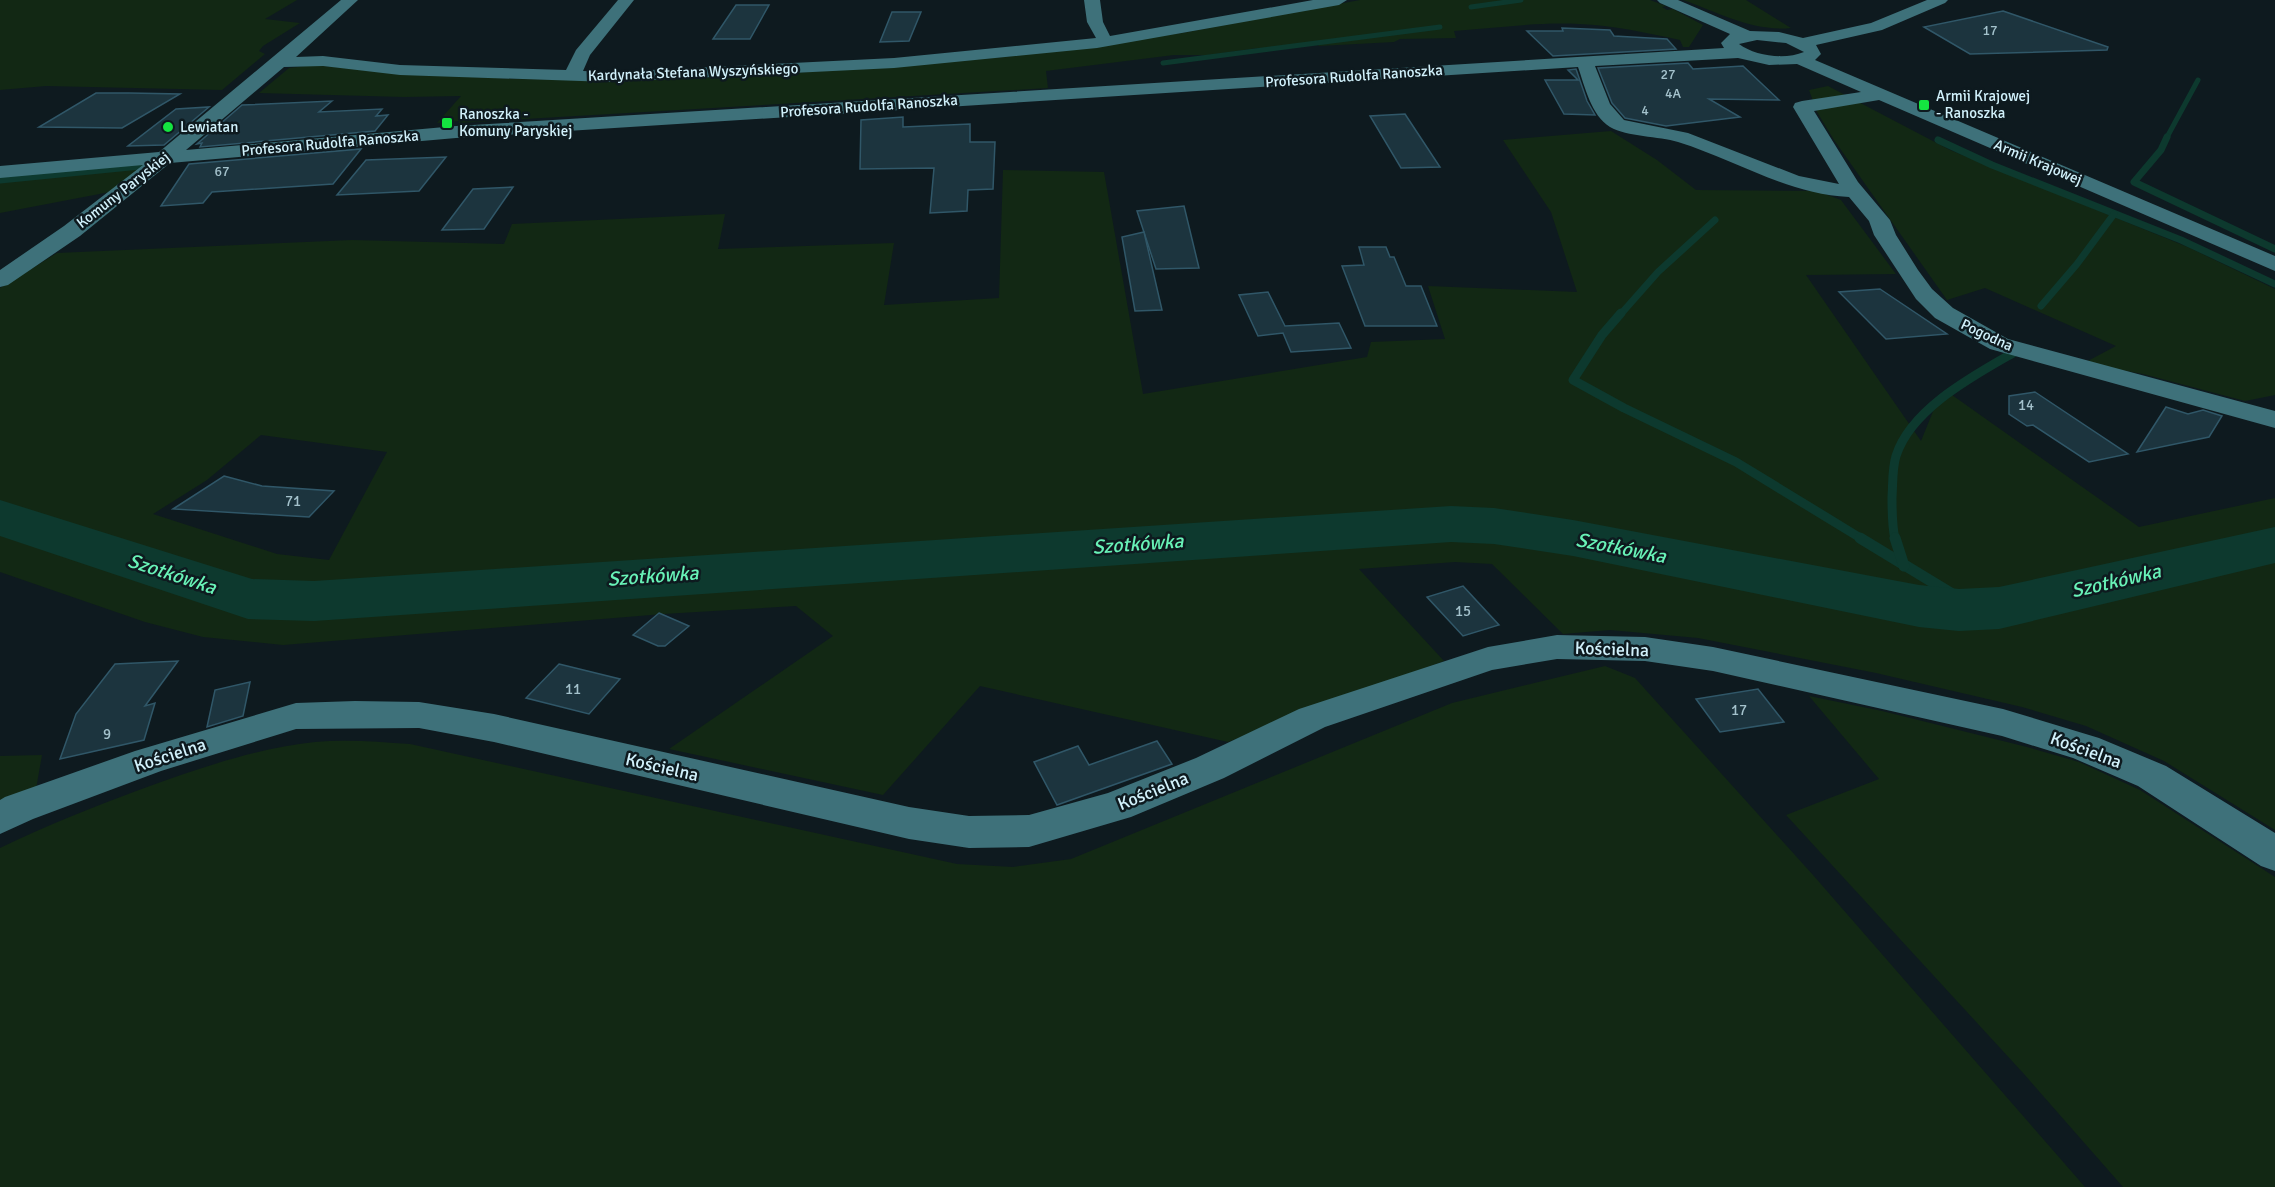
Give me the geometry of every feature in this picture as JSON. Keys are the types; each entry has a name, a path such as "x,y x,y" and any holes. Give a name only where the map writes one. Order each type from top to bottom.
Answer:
{"street":[{"name":"Komuny Paryskiej","path":"0,280 43,252 166,157 350,0"},
{"path":"572,76 582,54 626,0"},
{"name":"Kardynała Stefana Wyszyńskiego","path":"280,62 323,61 400,70 572,76 658,76 870,64 1011,53 1098,43 1339,0"},
{"path":"1665,0 1773,60 1876,27 1940,0"},
{"path":"1092,1 1086,23 1098,43"},
{"path":"1742,43 1781,37 1801,51"},
{"name":"Profesora Rudolfa Ranoszka","path":"0,172 456,132 1585,61 1742,43"},
{"name":"Armii Krajowej","path":"1801,51 1879,94 2275,264"},
{"path":"1585,61 1594,92 1612,120 1618,124 1689,140 1813,187 1835,191 1856,191"},
{"name":"Pogodna","path":"1879,94 1798,101 1832,158 1879,220 1885,235 1924,294 1944,313 1999,344 2275,420"},
{"name":"Kościelna","path":"0,818 19,808 148,761 272,723 296,716 355,714 419,715 494,728 909,823 969,832 1029,831 1117,806 1210,768 1322,715 1488,659 1557,647 1645,649 1713,659 2003,723 2086,748 2152,776 2275,854"}],"green space":[{"path":"0,0 297,0 265,19 300,23 263,46 259,51 265,54 222,90 46,86 0,90"},
{"path":"1360,0 1650,0 1703,25 1689,47 1683,47 1680,40 1617,28 1579,24 1532,25 1454,31 1456,38 1400,39 1394,42 1319,46 1318,44 1260,51 1258,48 1208,55 1174,55 1046,71 1048,88 459,123 459,121 437,123 461,96 404,97 259,93 289,68 313,65 409,74 517,79 655,80 782,74 1005,57 1182,33"},
{"path":"1683,0 1746,0 1791,28 1750,24"},
{"path":"1828,86 1950,150 2190,248 2275,289 2275,395 2245,401 2143,374 2084,363 2116,346 1985,288 1947,300 1834,140 1817,112 1809,90"},
{"path":"1611,131 1657,160 1696,190 1817,191 1841,200 1896,274 1806,275 1921,441 1934,409 1952,395 2139,527 2275,498 2275,830 2164,761 2086,726 2022,707 1876,673 1698,638 1610,630 1563,634 1492,564 1455,562 1359,569 1444,661 1228,742 980,686 883,795 669,749 833,636 796,606 663,614 283,645 203,637 145,622 0,572 0,288 57,253 352,240 504,244 512,224 725,214 718,249 894,243 884,305 999,298 1003,170 1104,172 1143,394 1367,357 1371,342 1445,339 1428,286 1577,292 1551,212 1503,140","holes":["261,435 387,452 329,560 277,554 153,514 207,480"]},
{"path":"138,169 115,191 0,213 0,182"},
{"path":"1605,666 1635,678 1813,875 2085,1187 0,1187 0,848 86,810 204,767 247,755 315,742 410,744 957,864 1013,867 1071,859 1452,703"},
{"path":"1809,696 1882,711 2079,762 2140,790 2275,877 2275,1187 2123,1187 2024,1074 1786,815 1879,779"},
{"path":"42,755 36,789 0,806 0,756"}],"building":[{"path":"736,5 769,5 750,39 713,39"},
{"path":"2003,11 2108,47 2107,50 1970,54 1924,27"},
{"path":"892,12 921,12 909,41 880,42"},
{"path":"1562,28 1610,30 1614,36 1667,39 1676,49 1553,56 1527,31 1563,31"},
{"path":"1688,63 1693,69 1743,66 1779,100 1709,99 1740,117 1666,126 1625,118 1612,103 1598,68"},
{"path":"1576,69 1587,101 1595,115 1564,114 1545,80 1578,80 1568,70"},
{"path":"96,93 180,94 122,128 39,127"},
{"path":"332,101 319,112 382,109 376,116 388,115 375,131 200,147 202,143 197,144 242,105"},
{"path":"209,107 164,145 128,146 176,109"},
{"path":"1405,114 1440,167 1401,168 1370,116"},
{"path":"903,117 903,127 970,124 970,142 995,142 993,189 968,190 967,211 930,213 934,168 860,169 861,120"},
{"path":"361,149 333,184 212,192 203,203 161,206 189,164"},
{"path":"446,157 419,191 337,195 366,160"},
{"path":"513,187 484,229 442,230 473,189"},
{"path":"1184,206 1199,268 1156,269 1137,211"},
{"path":"1144,232 1162,310 1135,311 1122,237"},
{"path":"1359,247 1386,247 1390,257 1394,257 1406,286 1421,286 1437,326 1365,326 1342,266 1364,265"},
{"path":"1880,289 1947,334 1886,339 1839,292"},
{"path":"1268,292 1285,326 1339,323 1351,348 1291,352 1283,333 1258,336 1239,295"},
{"path":"2035,392 2128,454 2089,462 2033,425 2027,426 2009,414 2009,396"},
{"path":"2166,407 2188,414 2203,410 2222,416 2209,437 2137,452"},
{"path":"224,476 262,486 334,491 309,517 173,509"},
{"path":"1463,586 1499,625 1463,636 1427,597"},
{"path":"659,613 689,626 665,646 658,646 633,635"},
{"path":"178,661 145,706 155,703 144,740 60,759 76,714 115,664"},
{"path":"559,664 620,679 589,714 526,698"},
{"path":"250,682 243,716 207,727 215,690"},
{"path":"1758,689 1784,722 1720,732 1696,699"},
{"path":"1157,741 1172,764 1057,805 1034,762 1078,746 1089,765"}],"waterway":[{"path":"1471,7 1521,0"},
{"path":"1163,63 1440,27"},
{"path":"2167,138 2198,80"},
{"path":"2167,138 2161,150 2134,182 2275,249"},
{"path":"1938,140 1992,165 2181,240 2275,284"},
{"path":"0,180 140,166"},
{"path":"2041,306 2077,264 2114,214"},
{"path":"1620,315 1658,272 1715,220"},
{"path":"1621,313 1602,335 1573,380 1624,408 1736,462 1862,539"},
{"path":"1895,539 1892,513 1893,471 1896,456 1904,439 1915,423 1945,396 1962,383 2013,353"},
{"name":"Szotkówka","path":"0,517 248,599 314,601 1451,524 1494,526 1573,538 1919,606 1959,610 1999,608 2275,545"},
{"path":"1860,538 1903,564"},
{"path":"1895,538 1903,564"},
{"path":"1903,564 1977,609"}],"place":[{"name":"Armii Krajowej - Ranoszka","path":"1924,105"},
{"name":"Ranoszka - Komuny Paryskiej","path":"447,123"},
{"name":"Lewiatan","path":"168,127"}]}
